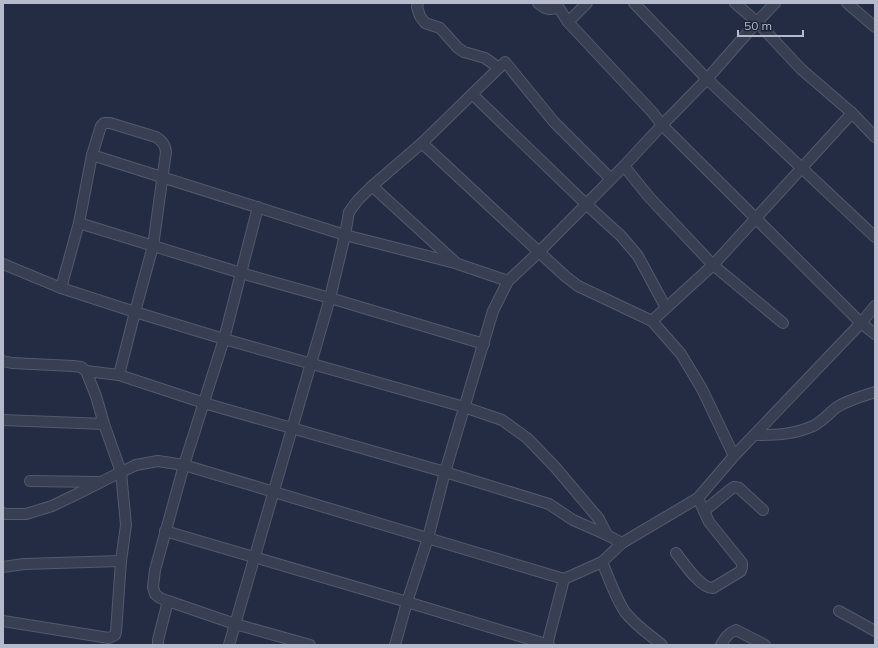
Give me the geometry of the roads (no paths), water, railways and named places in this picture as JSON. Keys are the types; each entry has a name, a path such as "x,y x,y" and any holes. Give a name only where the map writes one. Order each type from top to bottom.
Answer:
{"street":[{"path":"418,3 417,7 420,16 425,23 435,25 440,28 458,48 464,52 485,58 499,68"},
{"path":"538,3 545,8 559,8 568,22 653,113 662,125 861,323 875,334"},
{"path":"568,22 587,3"},
{"path":"634,3 708,79 875,237"},
{"path":"735,3 756,22 801,69 852,113 875,137"},
{"path":"395,645 407,602 428,538 464,407 494,311 508,281 539,252 708,79 756,22 775,3"},
{"path":"847,3 875,27"},
{"path":"229,645 312,364 330,298 349,212 358,200 422,143 505,62 554,122 611,179"},
{"path":"472,94 621,236 638,256 666,308"},
{"path":"652,321 713,264 852,113"},
{"path":"61,288 79,223 92,155 101,126 104,123 110,123 156,137 162,141 166,152 153,246 119,375"},
{"path":"422,143 565,276 578,286 652,321 681,354 702,389 734,456"},
{"path":"92,155 345,235 455,263 508,281"},
{"path":"624,166 649,197 713,264 783,323"},
{"path":"372,186 455,263"},
{"path":"258,207 224,339 184,465 165,531 155,570 153,587 156,594 160,598 168,601 235,624 310,645"},
{"path":"79,223 241,273 484,344"},
{"path":"3,264 61,288 135,312 224,339 464,407 502,420 527,438 554,467 599,519 607,535"},
{"path":"3,513 26,514 52,506 136,465 158,461 184,465 564,579 602,562 622,543 698,498 734,456 861,323 875,306"},
{"path":"3,361 12,363 82,367 86,371 96,396 121,472 126,525 121,561 115,635 109,638 3,621"},
{"path":"86,371 119,375 292,429 445,472 549,504 573,520 622,543"},
{"path":"754,435 788,434 814,426 838,407 875,392"},
{"path":"3,420 104,424"},
{"path":"30,481 100,482"},
{"path":"704,511 734,487 740,488 763,510"},
{"path":"676,552 696,578 705,587 710,589 741,571 742,563 709,522 698,498"},
{"path":"165,531 548,645 564,579"},
{"path":"3,567 24,564 121,561"},
{"path":"602,562 619,603 626,613 662,645"},
{"path":"158,645 168,601"},
{"path":"840,611 875,631"},
{"path":"720,645 730,632 736,630 765,645"}]}
